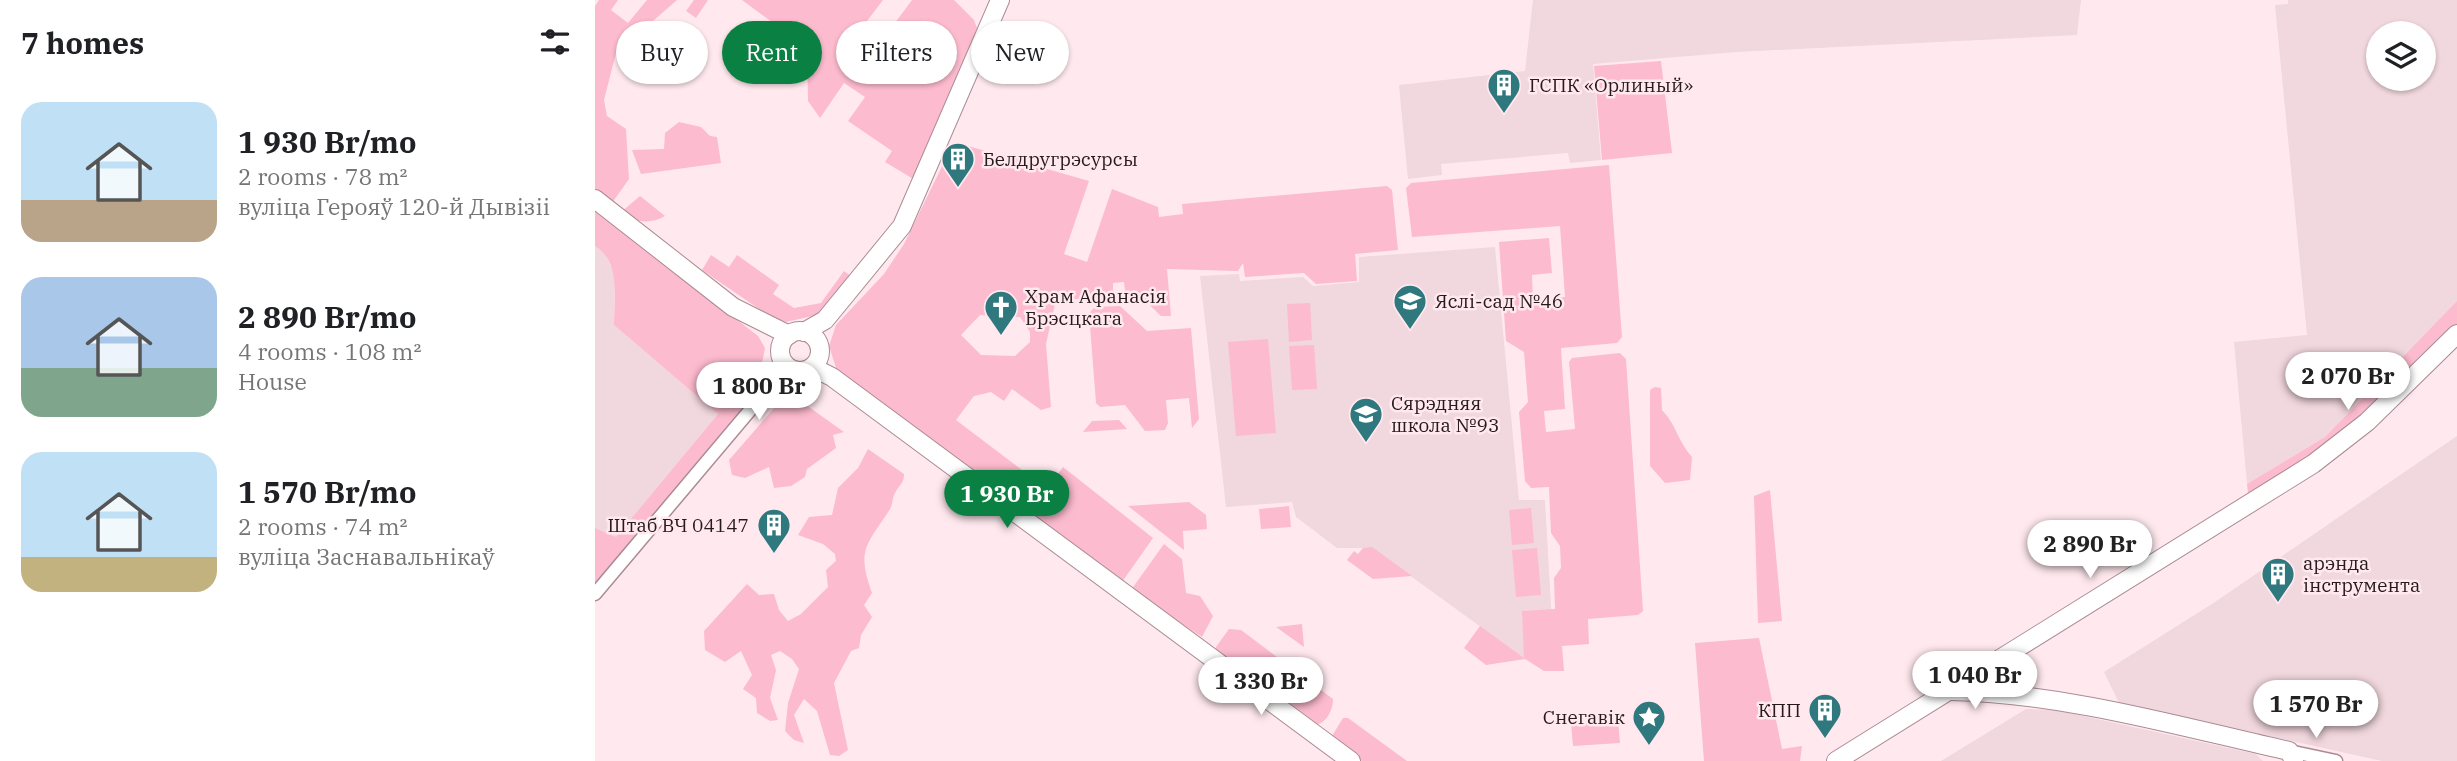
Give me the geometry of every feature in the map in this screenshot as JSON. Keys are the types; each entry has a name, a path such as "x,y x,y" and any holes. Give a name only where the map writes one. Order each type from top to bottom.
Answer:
{"street":[{"path":"595,594 801,352 902,226 1000,0"},
{"path":"595,199 733,307 801,352 1351,761"},
{"path":"1836,761 2313,464 2367,422 2457,334"},
{"path":"1952,691 1999,692 2068,702 2292,756 2336,761"}],"shaded area":[{"path":"599,0 618,0 611,10 625,21 616,21 616,53 604,100 607,116 626,129 629,179 612,203 595,189 595,6"},
{"path":"647,0 677,0 653,21 630,21"},
{"path":"694,0 708,0 696,18 686,11"},
{"path":"742,0 883,0 867,21 836,21 836,84 843,84 820,118 808,101 808,84 822,84 822,21 770,21"},
{"path":"912,0 954,0 974,20 971,21 971,43 957,77 957,21 896,21"},
{"path":"1533,0 2081,0 2077,35 1737,52 1593,64 1601,160 1570,163 1568,153 1441,164 1442,175 1408,179 1399,85 1525,71"},
{"path":"2288,0 2457,0 2457,301 2325,437 2247,484 2234,342 2307,335 2275,5 2288,4"},
{"path":"1661,61 1672,153 1602,160 1594,66"},
{"path":"846,84 954,84 915,180 885,162 892,151 848,121 865,97"},
{"path":"679,122 701,127 710,136 717,137 721,163 641,174 632,150 664,149 665,133"},
{"path":"961,144 996,154 1021,157 1023,162 1089,181 1064,254 1087,262 1112,189 1158,207 1159,217 1183,214 1182,204 1387,186 1392,190 1398,250 1355,254 1357,281 1316,284 1304,273 1245,277 1243,263 1238,271 1167,269 1171,316 1161,316 1134,290 1126,298 1124,282 1113,283 1113,297 1056,300 1046,344 1051,407 1041,410 1012,389 1004,401 991,392 974,396 956,420 1030,476 1007,506 837,371 829,346 836,325 884,274 904,244 952,146","holes":["980,315 1020,317 1030,332 1030,342 1015,356 981,355 961,335"]},
{"path":"1609,165 1622,337 1617,343 1561,348 1565,409 1544,411 1546,432 1575,429 1569,362 1572,358 1620,353 1626,359 1643,611 1638,615 1588,619 1589,644 1562,646 1564,671 1544,671 1525,659 1486,665 1464,648 1480,626 1524,658 1522,611 1555,609 1554,578 1561,568 1560,546 1551,533 1549,487 1531,488 1525,481 1519,412 1528,402 1524,352 1506,341 1499,242 1549,238 1552,273 1532,275 1533,300 1565,297 1560,226 1412,237 1406,188 1411,183"},
{"path":"640,196 665,216 653,221 642,221 620,213"},
{"path":"595,210 758,336 765,348 760,373 752,382 764,391 595,591 595,528 616,537 718,414 614,325 614,281 609,261 595,246"},
{"path":"595,246 604,251 615,276 614,325 718,414 616,537 595,528"},
{"name":"Сярэдняя школа №93","path":"1495,247 1519,500 1545,500 1554,657 1525,659 1372,548 1337,548 1296,517 1292,502 1226,507 1200,276 1239,274 1240,281 1303,277 1313,286 1359,282 1359,257"},
{"path":"711,255 729,267 737,255 779,285 773,294 794,308 821,303 844,271 852,277 817,315 786,322 771,317 702,270"},
{"path":"2457,301 2457,334 2367,422 2249,502 2247,484 2325,437"},
{"path":"1310,303 1312,340 1289,342 1287,304"},
{"path":"1120,306 1147,331 1191,328 1199,419 1192,428 1189,398 1166,400 1168,423 1165,430 1145,431 1125,405 1100,407 1096,403 1089,313 1095,307"},
{"path":"1268,339 1276,433 1236,436 1228,342"},
{"path":"1314,345 1317,389 1292,390 1289,346"},
{"path":"1661,388 1662,410 1692,457 1690,480 1665,483 1650,466 1650,390"},
{"path":"788,392 844,432 833,435 836,448 807,469 805,477 791,486 774,488 769,467 745,478 732,475 729,460"},
{"path":"1119,420 1127,429 1083,432 1092,421"},
{"path":"2457,436 2457,761 2382,761 2119,703 2104,672 2215,602"},
{"path":"868,449 904,474 904,477 890,509 866,548 865,566 872,593 864,605 872,617 861,635 859,648 851,651 834,683 848,750 839,756 830,755 817,711 804,699 794,715 804,743 794,740 785,731 788,703 799,669 792,659 780,651 771,655 776,670 770,698 778,720 770,721 757,713 756,698 743,689 752,675 741,651 725,662 705,650 704,631 747,584 759,595 774,594 779,610 788,621 801,614 828,587 826,570 836,561 835,554 823,544 798,535 809,517 832,515 838,488 858,468"},
{"path":"1063,467 1153,538 1122,582 1029,514"},
{"path":"1770,490 1782,621 1758,623 1754,496"},
{"path":"1189,502 1206,515 1207,529 1183,531 1184,550 1128,506"},
{"path":"1289,506 1291,527 1261,529 1259,509"},
{"path":"1531,508 1534,543 1512,545 1509,510"},
{"path":"1164,544 1182,559 1186,593 1200,596 1213,616 1202,637 1131,590"},
{"path":"1372,547 1412,576 1373,579 1347,560 1354,551 1358,554 1363,548"},
{"path":"1537,548 1541,595 1516,597 1512,550"},
{"path":"1302,624 1304,647 1276,627"},
{"path":"1229,629 1241,630 1333,699 1328,717 1313,726 1216,655 1216,647"},
{"path":"1759,638 1782,749 1802,746 1800,761 1704,761 1695,643"},
{"path":"2026,709 2056,710 2256,754 2263,761 1941,761"},
{"path":"1343,718 1348,718 1407,761 1362,761 1332,736"},
{"path":"1618,720 1620,743 1573,746 1571,723"}],"place":[{"name":"ГСПК «Орлиный»","path":"1504,115"},
{"name":"Белдругрэсурсы","path":"958,189"},
{"name":"Яслі-сад №46","path":"1410,331"},
{"name":"Храм Афанасія Брэсцкага","path":"1001,337"},
{"name":"Сярэдняя школа №93","path":"1366,444"},
{"name":"Штаб ВЧ 04147","path":"774,555"},
{"name":"арэнда інструмента","path":"2278,604"},
{"name":"КПП","path":"1825,740"},
{"name":"Снегавік","path":"1649,747"}]}
